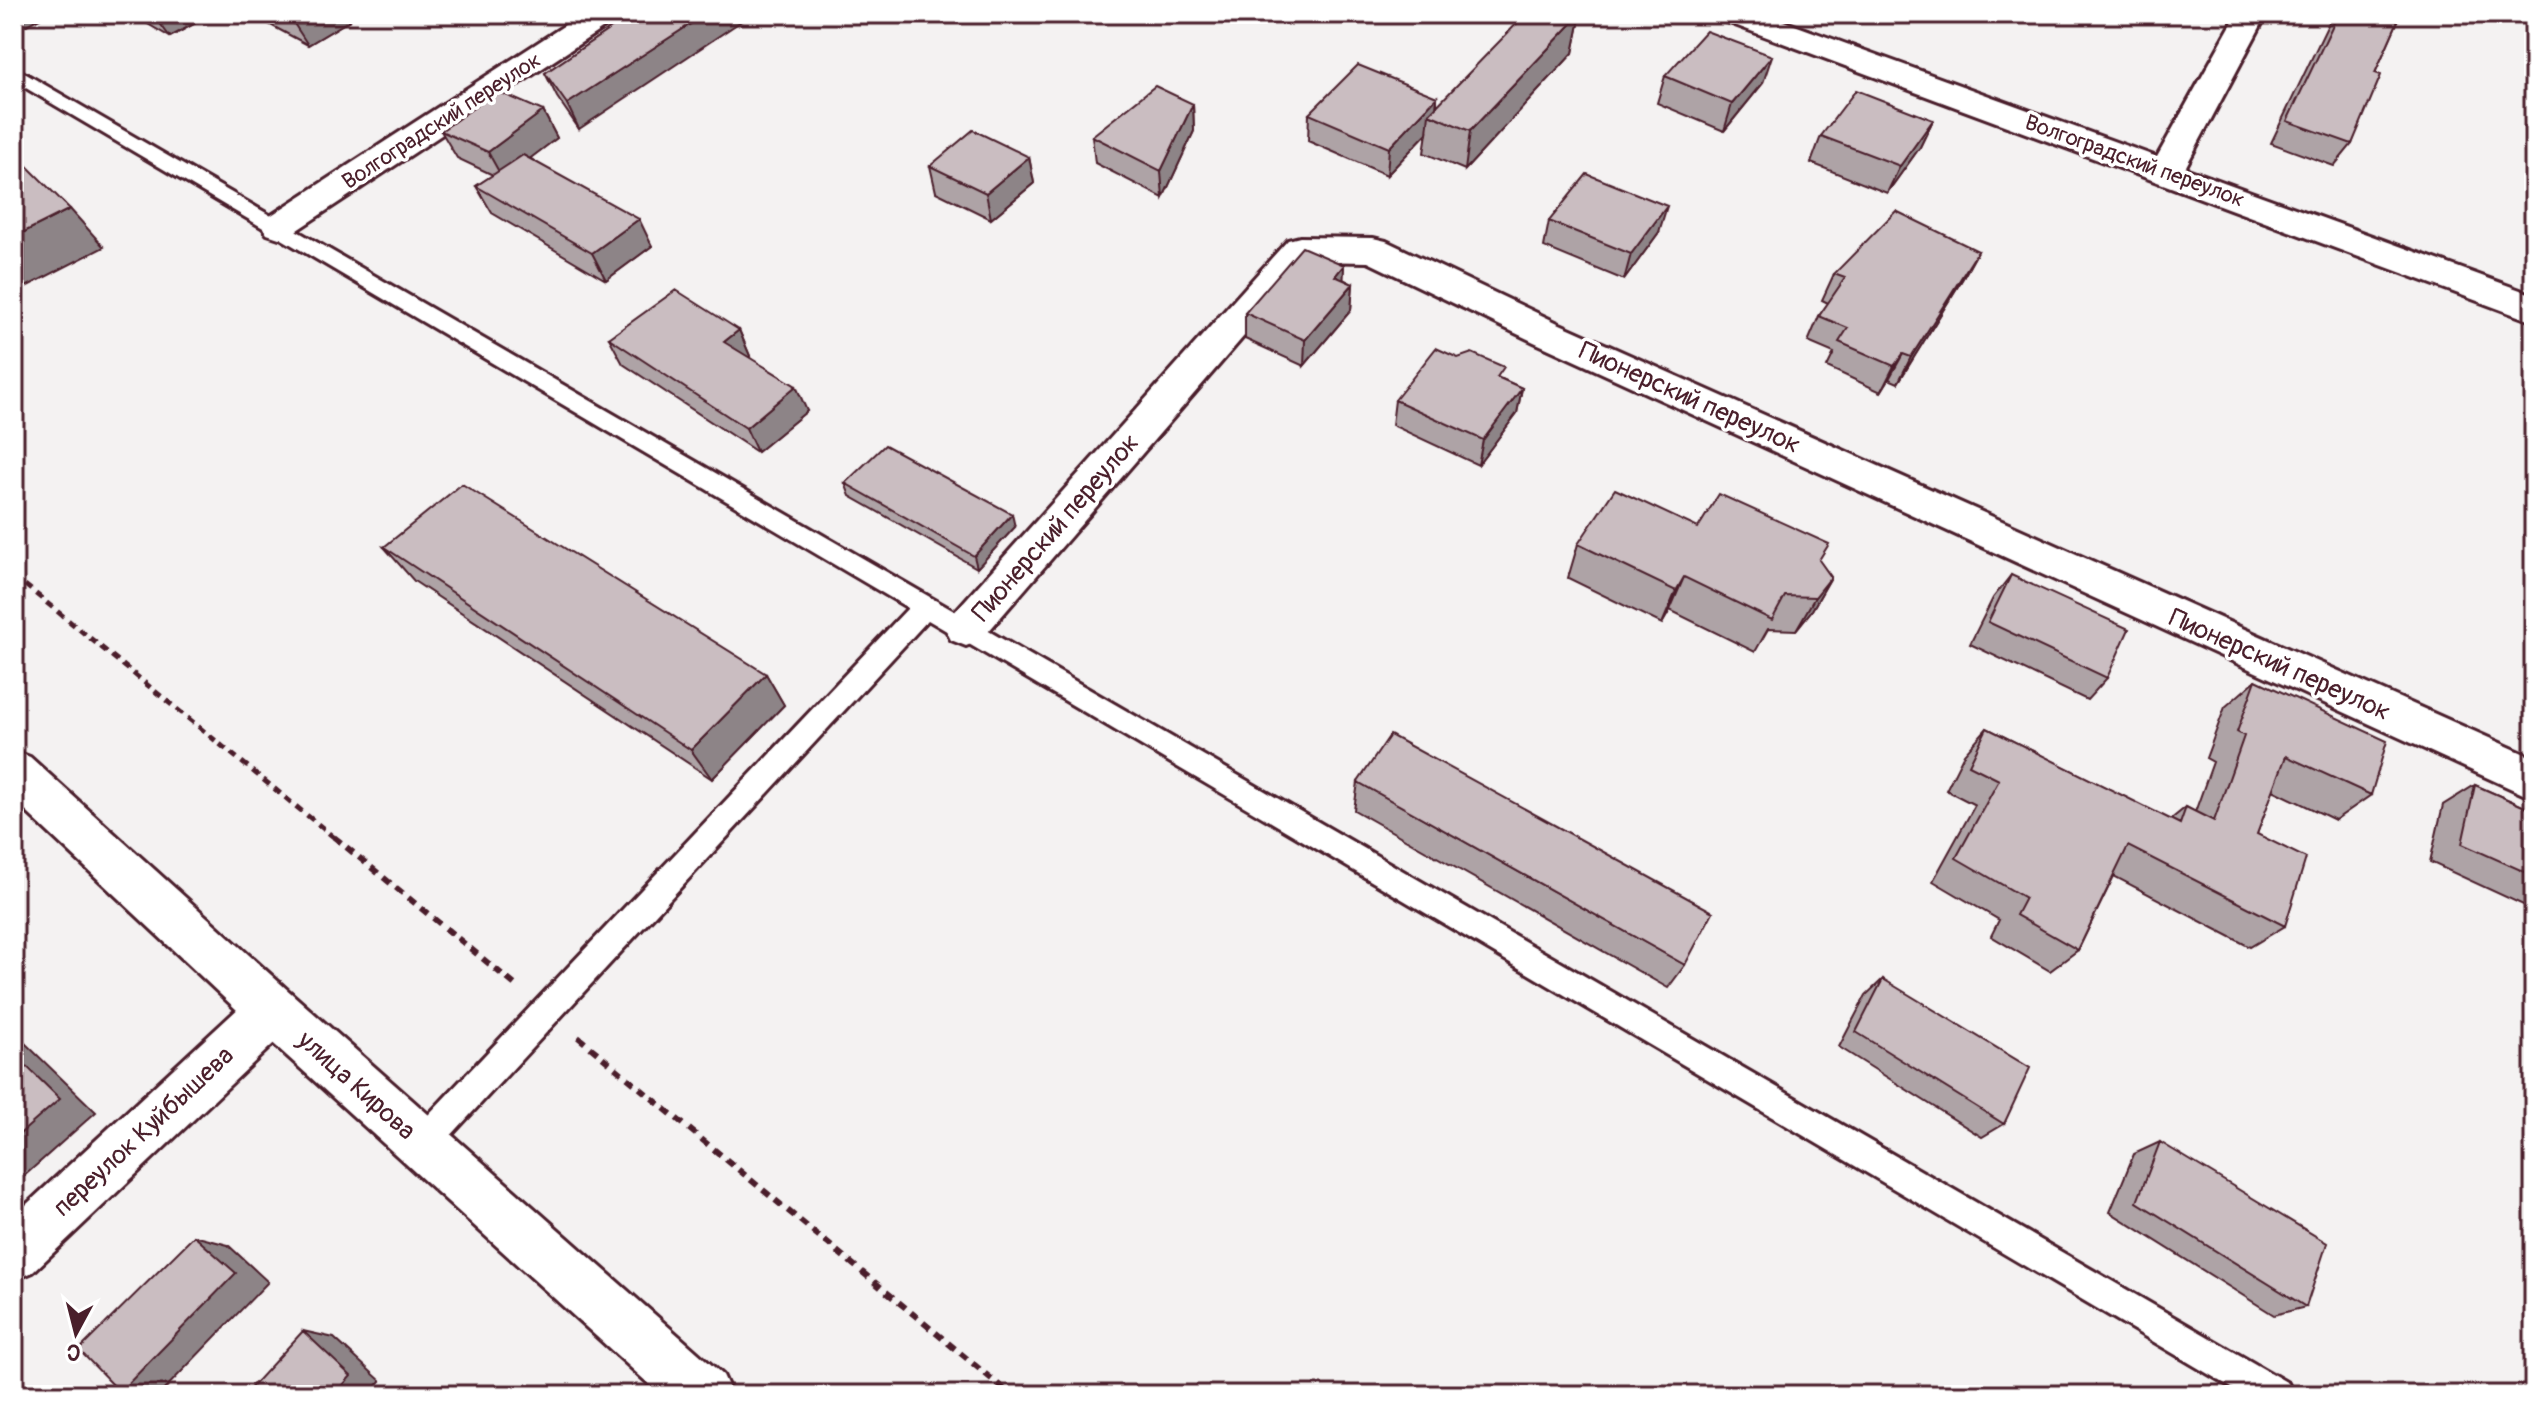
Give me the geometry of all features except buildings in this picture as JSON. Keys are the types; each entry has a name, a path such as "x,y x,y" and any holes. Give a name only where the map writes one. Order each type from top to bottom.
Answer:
{"street":[{"name":"Волгоградский переулок","path":"279,226 603,14"},
{"name":"Волгоградский переулок","path":"1735,14 2534,309"},
{"path":"2166,171 2252,14"},
{"name":"Пионерский переулок","path":"966,628 1300,249 1373,250 1547,333 2534,779"},
{"name":"улица Кирова","path":"14,771 273,1010 703,1395"},
{"name":"переулок Куйбышева","path":"14,1253 273,1010"}],"lane":[{"path":"14,73 2276,1395"},
{"path":"422,1144 926,605"}]}
